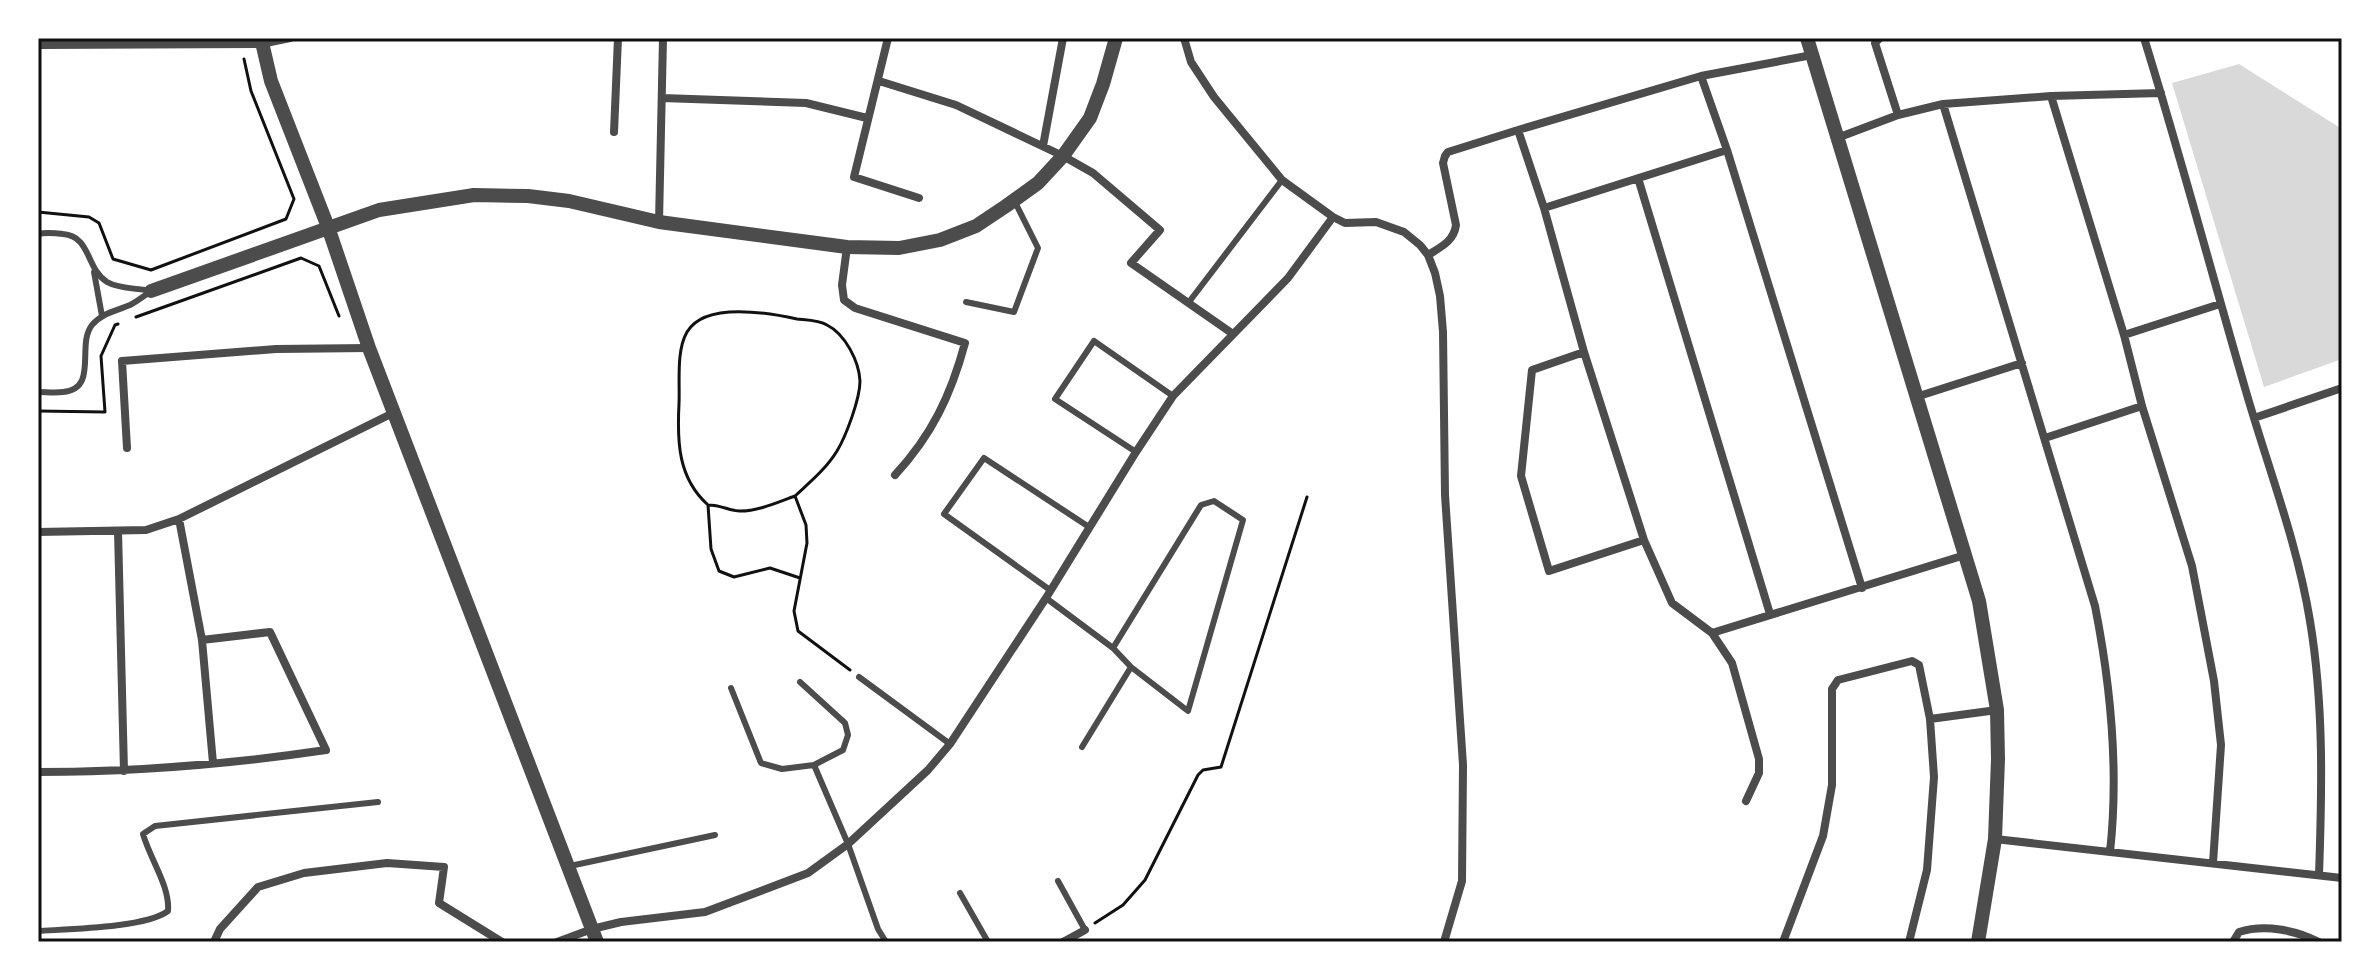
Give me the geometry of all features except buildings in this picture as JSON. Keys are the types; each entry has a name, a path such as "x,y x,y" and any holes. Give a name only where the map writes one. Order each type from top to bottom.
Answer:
{"street":[{"path":"38,45 290,38"},
{"path":"614,132 618,38"},
{"path":"659,222 663,38"},
{"path":"888,38 854,177 919,198"},
{"path":"1043,146 1063,38"},
{"path":"151,291 379,210 474,195 528,196 569,201 659,222 847,247 899,248 940,240 976,226 1038,183 1063,156 1090,118 1116,38"},
{"path":"1184,38 1191,62 1214,97 1282,180 1345,223 1376,222 1404,232 1428,255 1440,296 1445,495 1463,765 1462,881 1444,942"},
{"path":"1807,38 1979,601 1997,710 1998,759 1995,839 1978,942"},
{"path":"1880,38 1875,43 1898,115"},
{"path":"2144,38 2296,556 2310,621 2323,771 2319,875"},
{"path":"261,41 271,81 328,227 369,348 595,935"},
{"path":"1428,255 1451,240 1455,233 1443,163 1448,152 1701,76 1812,55"},
{"path":"1701,76 1727,150 1862,588"},
{"path":"879,81 956,105 1093,173 1160,230 1131,263 1233,334"},
{"path":"1837,138 1898,115 1943,104 2051,96 2161,93"},
{"path":"2051,96 2192,566 2214,681 2221,745 2213,863"},
{"path":"662,98 806,103 867,118"},
{"path":"1943,104 2083,563 2103,645 2114,752 2114,819 2110,852"},
{"path":"1518,130 1644,540 1672,603 1712,633 1732,663 1759,759 1759,773 1746,801"},
{"path":"1544,208 1727,150"},
{"path":"1638,178 1770,614"},
{"path":"557,942 595,935 621,922 705,912 808,873 848,844 928,770 950,744 1173,396 1288,278 1333,217"},
{"path":"847,247 842,285 844,300 855,308 965,343 954,382 939,414 913,456 895,475"},
{"path":"2124,335 2220,304"},
{"path":"127,448 122,361 276,349 369,348"},
{"path":"1584,352 1532,370 1521,476 1549,571 1644,540"},
{"path":"1915,397 2022,363"},
{"path":"2254,418 2342,388"},
{"path":"2045,438 2142,406"},
{"path":"38,532 146,530 179,519 395,412"},
{"path":"179,519 202,640 213,763"},
{"path":"118,531 124,771"},
{"path":"1712,633 1965,555"},
{"path":"38,772 124,771 326,750 270,632 202,640"},
{"path":"1783,942 1823,836 1832,785 1832,689 1838,680 1912,661 1919,665 1930,719 1934,777 1927,870 1909,942"},
{"path":"1930,719 1997,710"},
{"path":"1995,839 2342,878"},
{"path":"214,942 220,929 258,887 304,873 387,863 444,867 439,903 502,942"},
{"path":"2233,942 2239,932 2255,927 2303,934 2319,942"},
{"path":"1063,942 1085,930"}],"lane":[{"path":"1189,302 1282,180"},
{"path":"966,302 1014,312 1038,248 1014,200"},
{"path":"38,234 72,235 83,243 93,268 102,316"},
{"path":"93,268 100,277 115,286 151,291"},
{"path":"38,392 64,392 80,384 85,376 87,333 102,316 133,304 151,291"},
{"path":"1136,452 1055,399 1062,387 1094,341 1173,396"},
{"path":"1089,527 984,458 944,514 1048,594 1131,667 1188,711 1243,520 1214,501 1201,505 1113,648"},
{"path":"1082,747 1131,667"},
{"path":"859,677 950,744"},
{"path":"731,688 761,763 782,769 814,765 843,750 848,735 845,723 800,682"},
{"path":"814,765 848,844 878,929 886,942"},
{"path":"38,931 108,927 161,917 168,911 169,900 143,834 155,826 378,802"},
{"path":"567,866 715,835"},
{"path":"1058,881 1085,930"},
{"path":"960,893 988,942"}],"path":[{"path":"38,212 89,217 99,223 113,259 151,270 286,219 294,199 251,91 243,55"},
{"path":"38,411 105,412 101,356 115,325 301,258 319,266 342,323"},
{"path":"736,311 826,324 841,336 854,357 860,382 838,449 822,471 795,496 766,507 737,511 720,505 708,505 696,495 681,465 677,441 681,354 688,330 706,316 736,311"},
{"path":"795,496 806,525 807,543 794,611 798,631 859,677"},
{"path":"1085,930 1135,894 1198,775 1203,770 1221,767 1307,497"},
{"path":"708,505 711,549 719,571 734,577 770,568 800,578"}],"shaded area":[{"path":"2239,64 2342,129 2342,359 2264,387 2172,83"}]}
